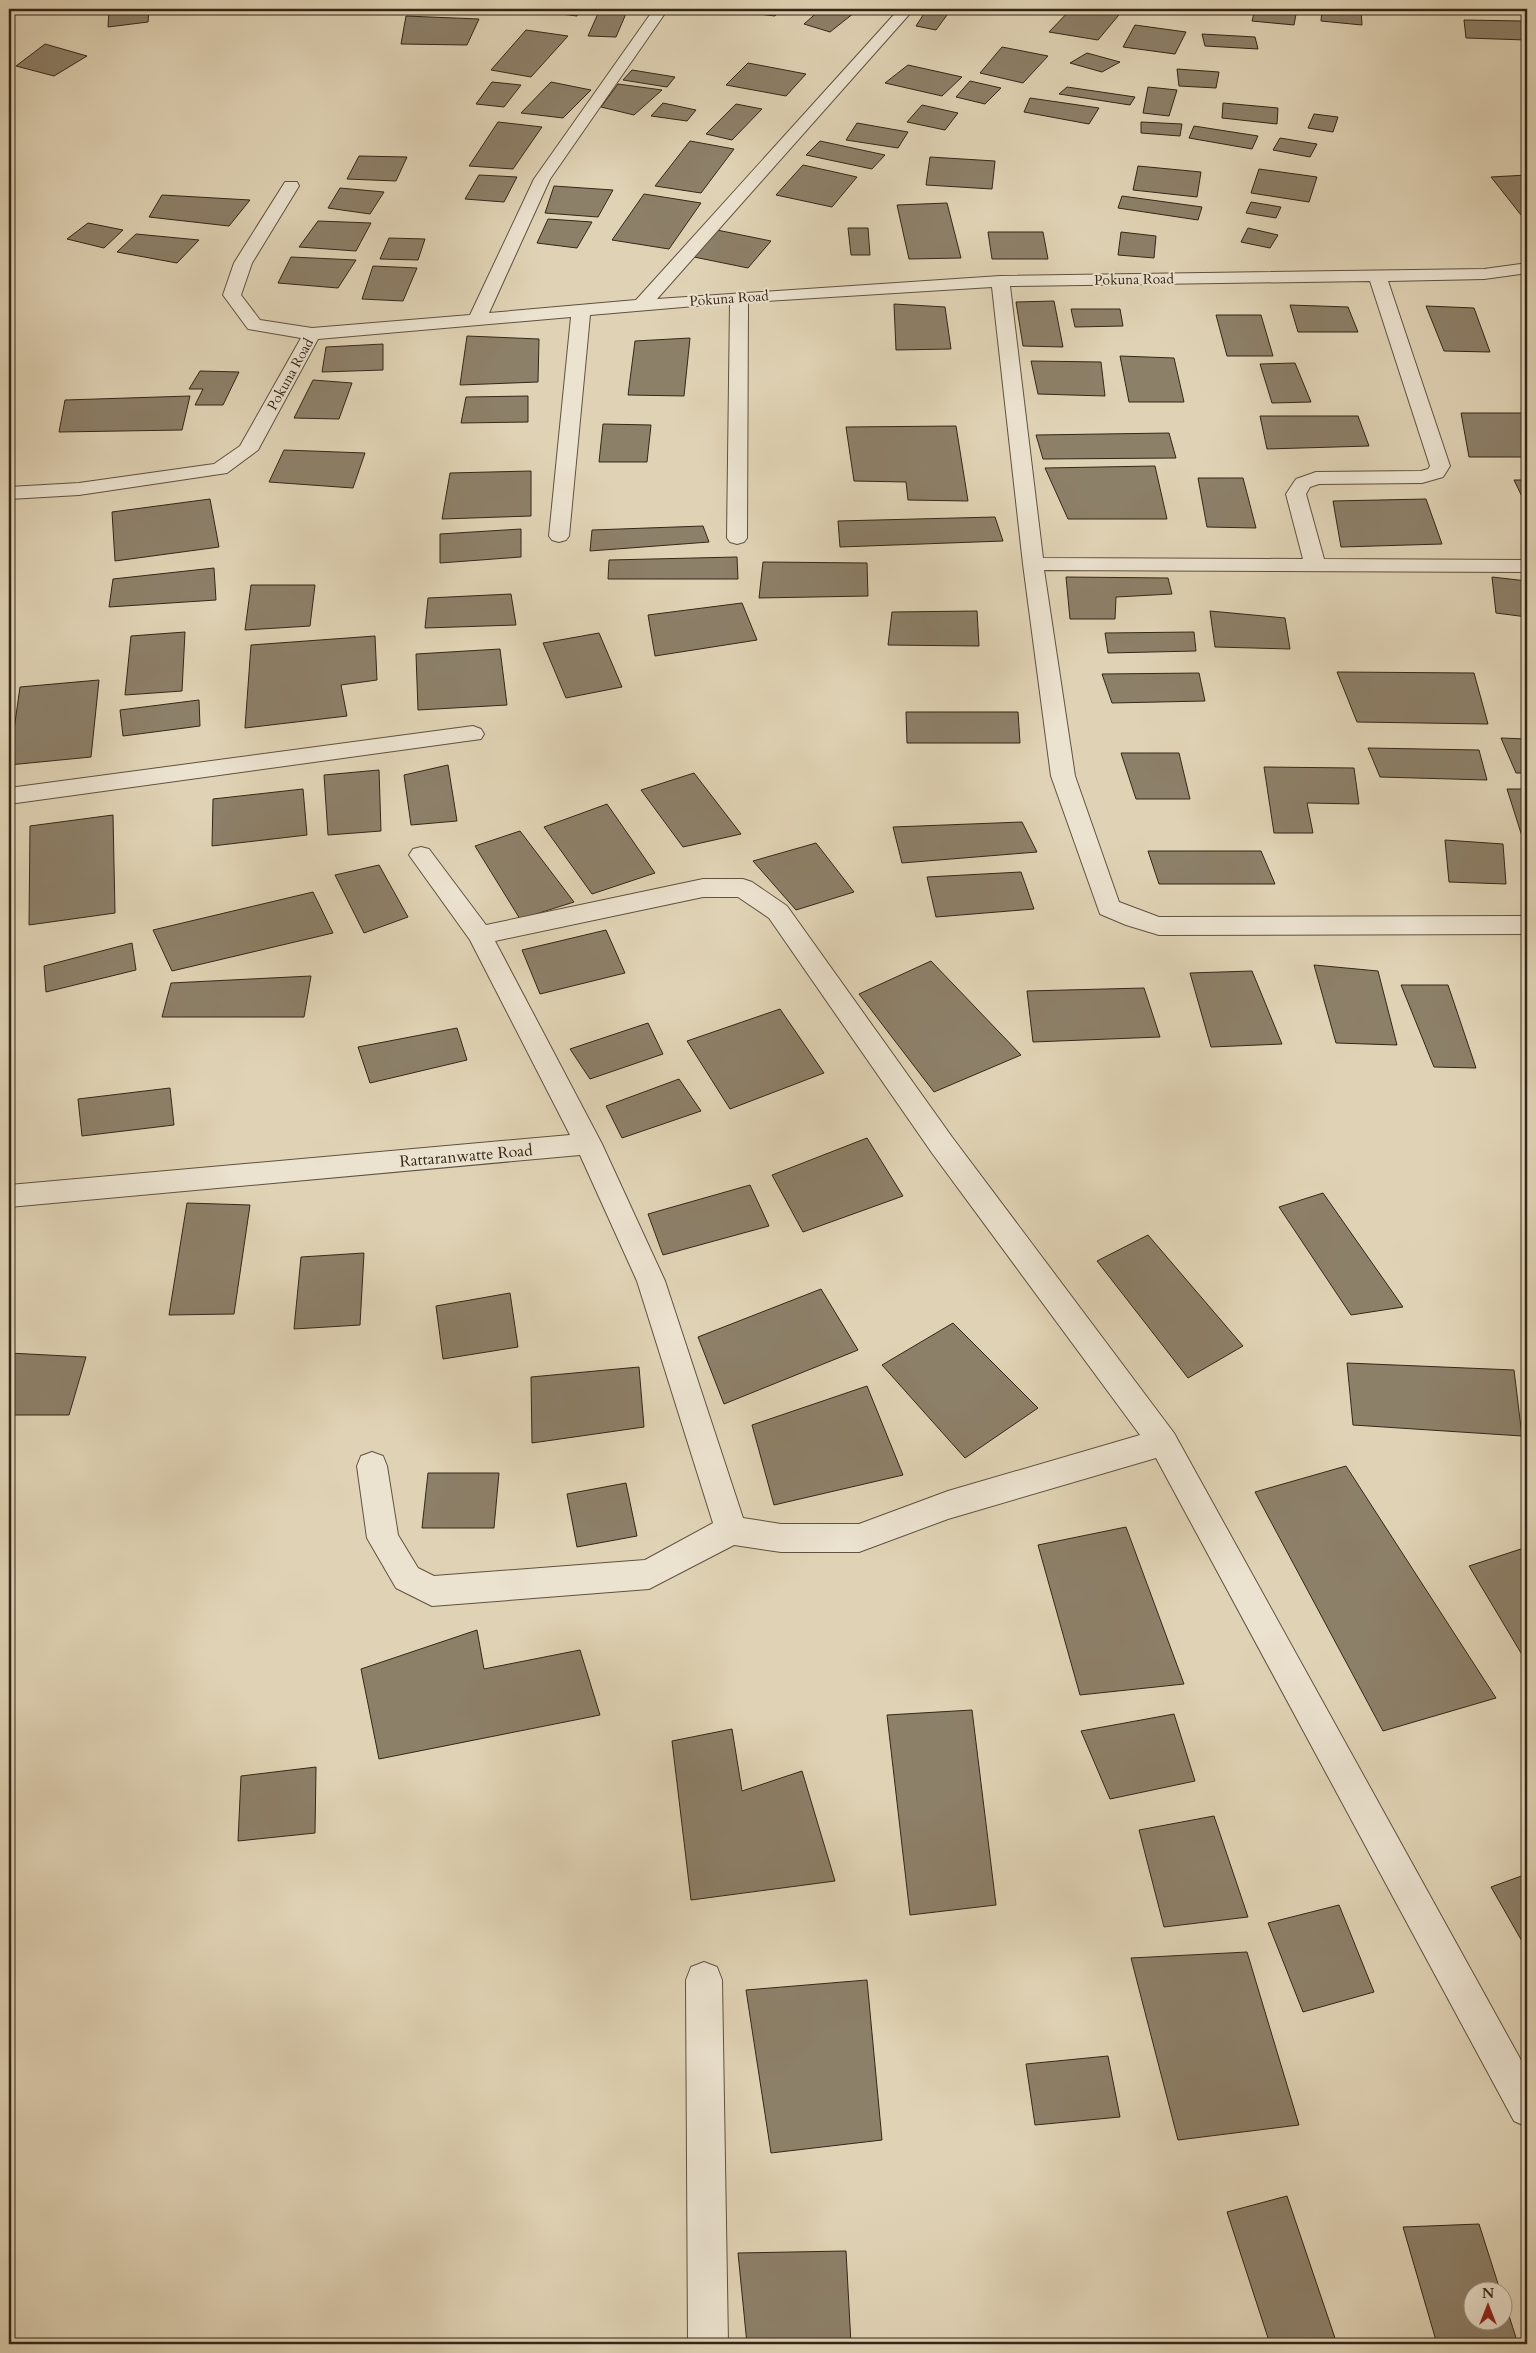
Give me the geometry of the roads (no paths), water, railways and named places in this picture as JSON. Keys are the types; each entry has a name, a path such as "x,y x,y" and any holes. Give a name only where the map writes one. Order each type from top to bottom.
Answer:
{"street":[{"path":"477,320 542,179 661,9"},
{"path":"642,305 907,9"},
{"path":"291,186 243,263 232,295 254,325 312,334"},
{"name":"Pokuna Road","path":"9,493 79,489 220,469 248,450 312,334 739,297 1000,281 1484,274 1527,268"},
{"path":"1315,564 1296,494 1304,483 1316,478 1422,477 1436,473 1440,466 1377,276"},
{"path":"1000,281 1032,564 1063,776 1109,908 1134,919 1159,926 1527,925"},
{"path":"737,538 739,297"},
{"path":"559,536 581,311"},
{"path":"1032,564 1527,566"},
{"path":"9,796 474,734"},
{"path":"421,855 480,935 588,1144 650,1281 731,1530"},
{"path":"480,935 703,888 743,888 778,912 942,1145 1163,1442 1527,2108"},
{"name":"Rattaranwatte Road","path":"9,1196 588,1144"},
{"path":"372,1466 383,1538 407,1578 432,1591 649,1574 731,1530 781,1538 859,1538 948,1505 1163,1442"},
{"path":"704,1980 708,2344"}]}
